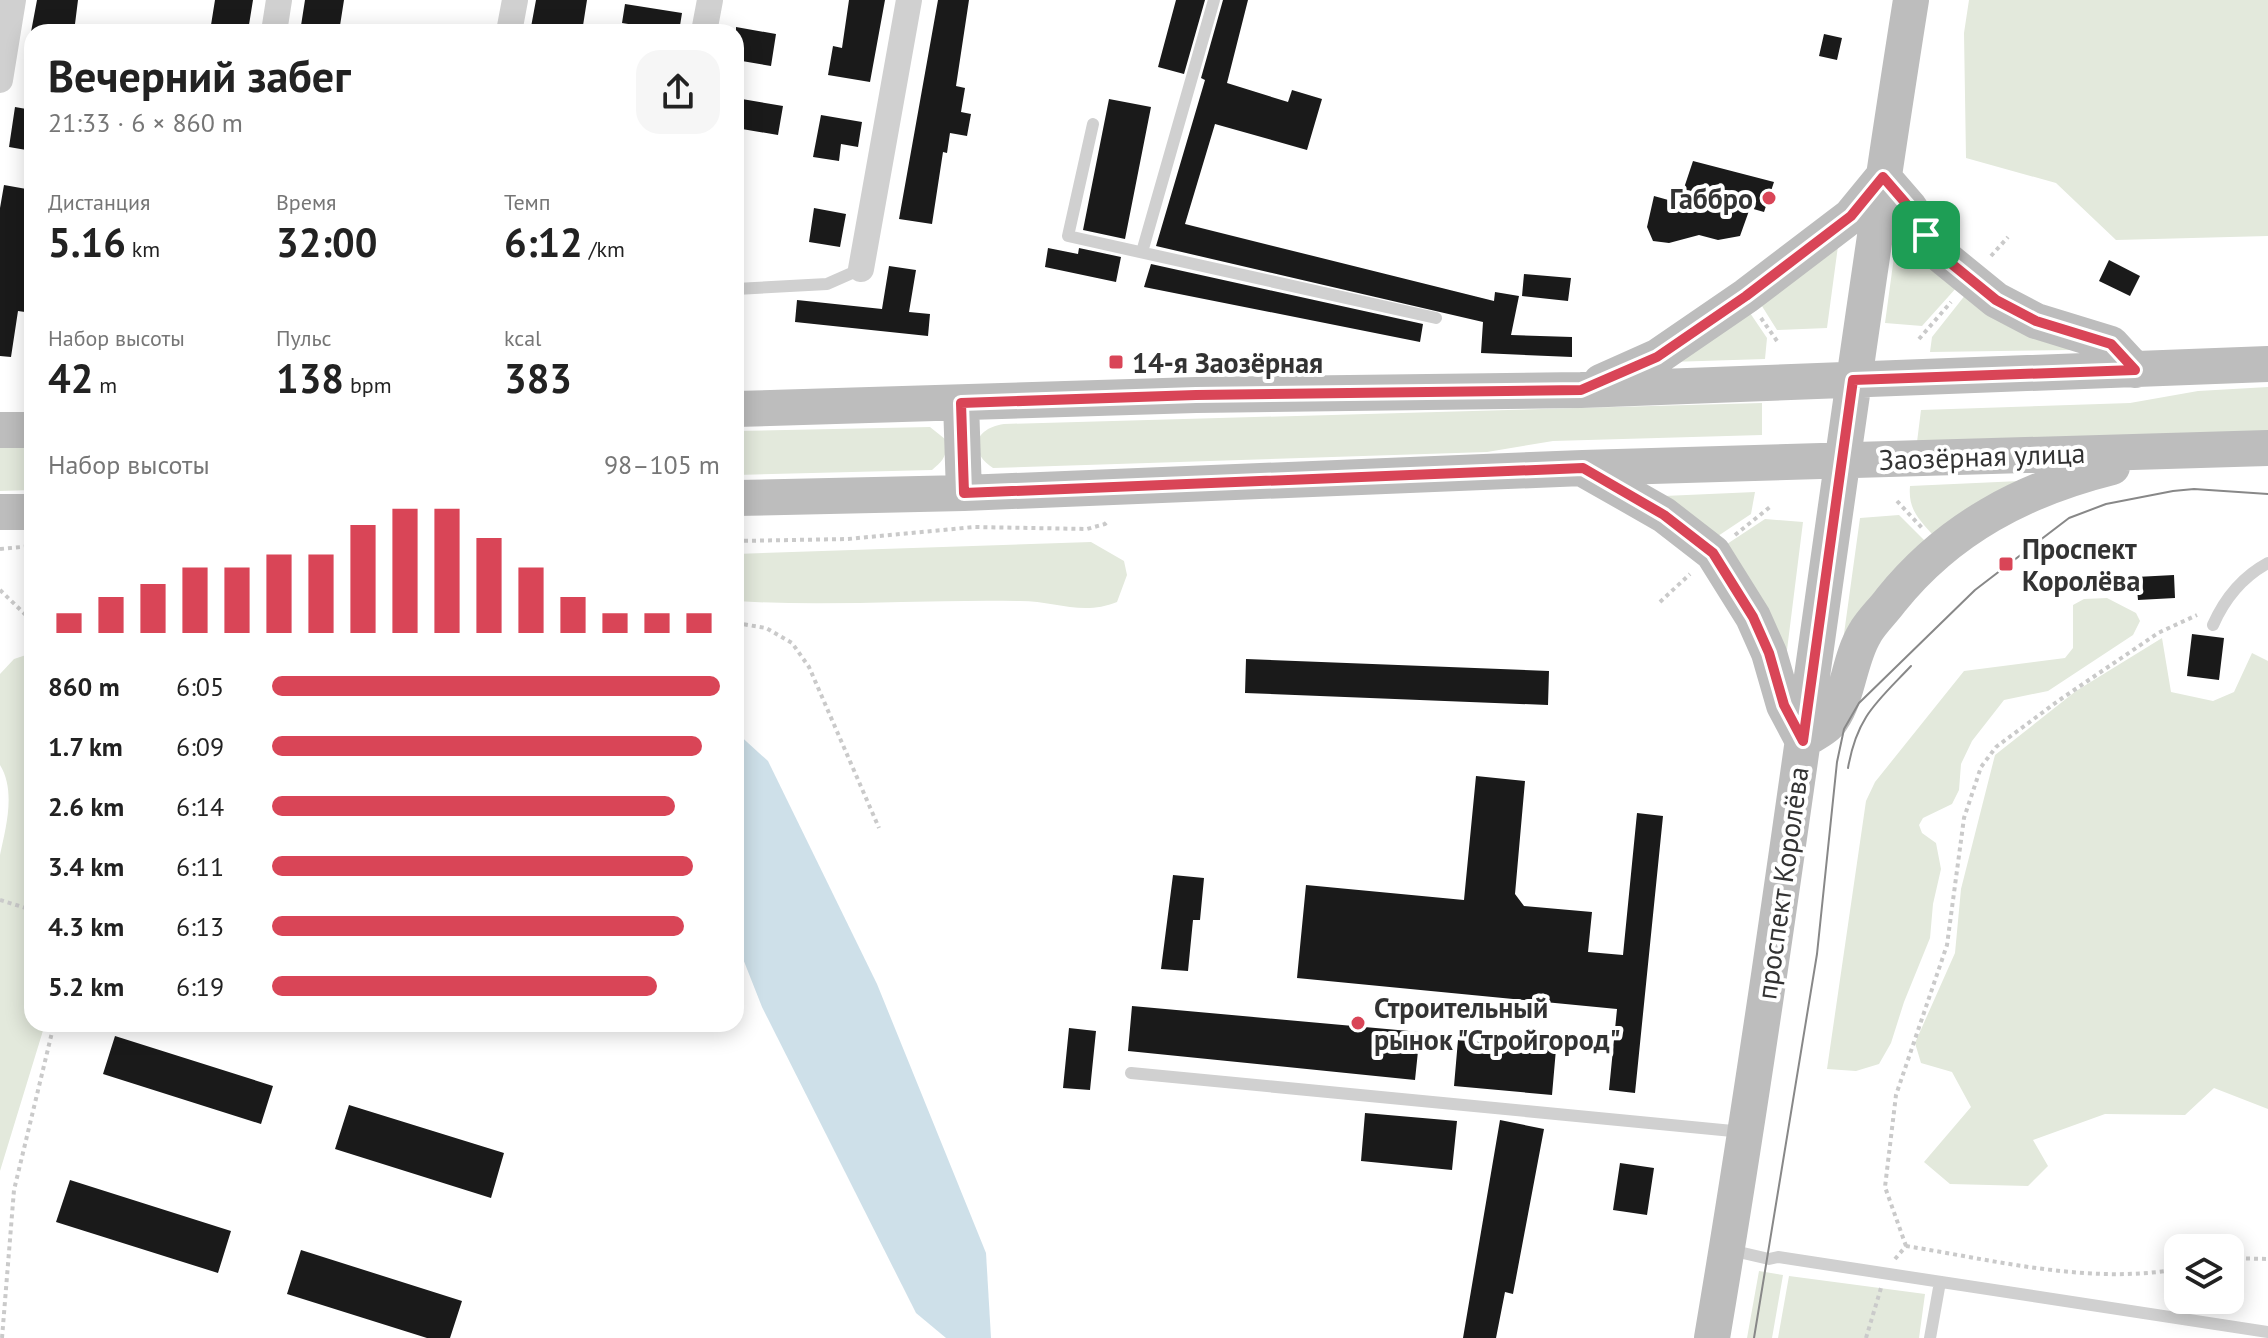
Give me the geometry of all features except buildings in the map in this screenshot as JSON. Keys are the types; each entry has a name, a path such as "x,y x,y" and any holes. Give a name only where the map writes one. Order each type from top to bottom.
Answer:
{"main road":[{"name":"проспект Королёва","path":"1712,1338 1746,1132 1853,380 1911,0"},
{"path":"1581,390 1657,357 1746,296 1851,216 1883,177 1909,207 1942,256 1979,287 2036,321 2111,344 2135,370"},
{"path":"744,409 1196,395 1581,390 2268,364"},
{"path":"961,403 964,493"},
{"path":"0,430 24,430"},
{"name":"Заозёрная улица","path":"744,498 2268,448"},
{"path":"1583,468 1664,515 1713,553 1753,617 1769,653 1784,705 1803,741 1832,721 1864,634 1902,586 1940,549 1972,524 2005,505 2061,480 2163,450"},
{"path":"0,512 24,512"}],"street":[{"path":"0,80 13,0"},
{"path":"275,24 279,0"},
{"path":"510,24 515,0"},
{"path":"706,24 710,0"},
{"path":"861,269 909,0"}],"lane":[{"path":"1142,252 1214,0"},
{"path":"1093,124 1068,236 1436,318"},
{"path":"744,289 827,284 861,269"},
{"path":"2213,625 2224,602 2253,572 2268,563"},
{"path":"1131,1073 1746,1132"},
{"path":"1727,1249 1769,1259 1778,1257 2268,1332"},
{"path":"1930,1338 1940,1282"},
{"path":"2203,1338 2205,1322"}],"path":[{"path":"1988,259 2008,237"},
{"path":"1919,339 1955,297"},
{"path":"1760,316 1777,341"},
{"path":"1897,501 1925,532"},
{"path":"1735,535 1770,507"},
{"path":"744,541 848,539 974,527 1087,529 1096,528 1109,520"},
{"path":"0,549 24,547"},
{"path":"1660,602 1695,570"},
{"path":"0,590 24,613"},
{"path":"2164,1270 2100,1272 2030,1266 1906,1246 1885,1187 1896,1095 1947,945 1964,818 1981,767 1996,747 2158,633 2224,602"},
{"path":"744,624 766,628 792,643 809,667 879,828"},
{"path":"0,900 24,908"},
{"path":"2,1338 14,1190 52,1032"},
{"path":"2244,1258 2268,1259"}],"shaded area":[{"path":"1969,0 2268,0 2268,236 2116,240 2056,183 1966,158 1964,33"},
{"path":"1899,220 1957,287 1922,326 1885,323"},
{"path":"1838,246 1827,328 1777,330 1760,303"},
{"path":"1966,294 2072,350 1930,352 1932,337"},
{"path":"1748,310 1767,338 1765,359 1670,362"},
{"path":"2268,387 2268,431 1917,442 1921,410 2130,403 2198,391"},
{"path":"1762,403 1762,435 1553,441 1487,452 993,468 977,448 986,430 1004,424"},
{"path":"930,427 945,439 946,449 940,463 932,470 744,475 744,431"},
{"path":"24,447 24,490 0,491 0,448"},
{"path":"2020,481 1932,534 1912,507 1910,486"},
{"path":"1755,492 1751,514 1715,538 1664,496"},
{"path":"1899,515 1925,541 1843,641 1860,518"},
{"path":"1765,519 1803,522 1784,674 1724,546"},
{"path":"1091,542 1124,561 1127,575 1117,602 1092,608 1020,601 744,601 744,554"},
{"path":"2107,598 2136,613 2140,621 2133,635 2048,691 2004,700 1972,741 1961,764 1959,790 1952,804 1923,818 1919,825 1922,833 1936,843 1941,869 1930,938 1891,1043 1879,1064 1856,1071 1827,1069 1866,801 1875,782 1964,671 2065,658 2073,648 2073,605 2084,599"},
{"path":"2162,638 2171,692 2213,701 2234,692 2252,653 2268,661 2268,1109 2214,1088 2185,1115 2105,1114 2033,1140 2048,1166 2028,1186 1950,1184 1924,1162 1971,1107 1952,1072 1921,1063 1915,1043 1955,953 1961,889 1995,755 2076,691"},
{"path":"24,656 24,1032 43,1032 0,1171 0,855 9,798 0,765 0,674 14,659"},
{"path":"744,739 768,761 877,984 986,1253 991,1338 946,1338 916,1313 762,1007 744,961"},
{"path":"1759,1271 1783,1275 1772,1338 1747,1338"},
{"path":"1789,1276 1925,1294 1919,1338 1778,1338"}],"tram line":[{"path":"1754,1338 1817,954 1837,762 1844,729 1859,703 1975,590 2069,518 2106,504 2173,491 2194,489 2268,494"},
{"path":"1848,768 1863,722 1878,700 1911,666"}],"place":[{"name":"Габбро","path":"1769,198"},
{"name":"14-я Заозёрная","path":"1116,362"},
{"name":"Проспект Королёва","path":"2006,564"},
{"name":"Строительный рынок \"Стройгород\"","path":"1358,1023"}],"route":[{"path":"1883,177 1909,207 1926,235 1942,256 1996,300 2036,321 2111,344 2135,370 1853,380 1803,741 1784,705 1769,653 1753,617 1713,553 1664,515 1583,468 964,493 961,403 1196,395 1581,390 1657,357 1746,296 1851,216 1883,177"}]}
